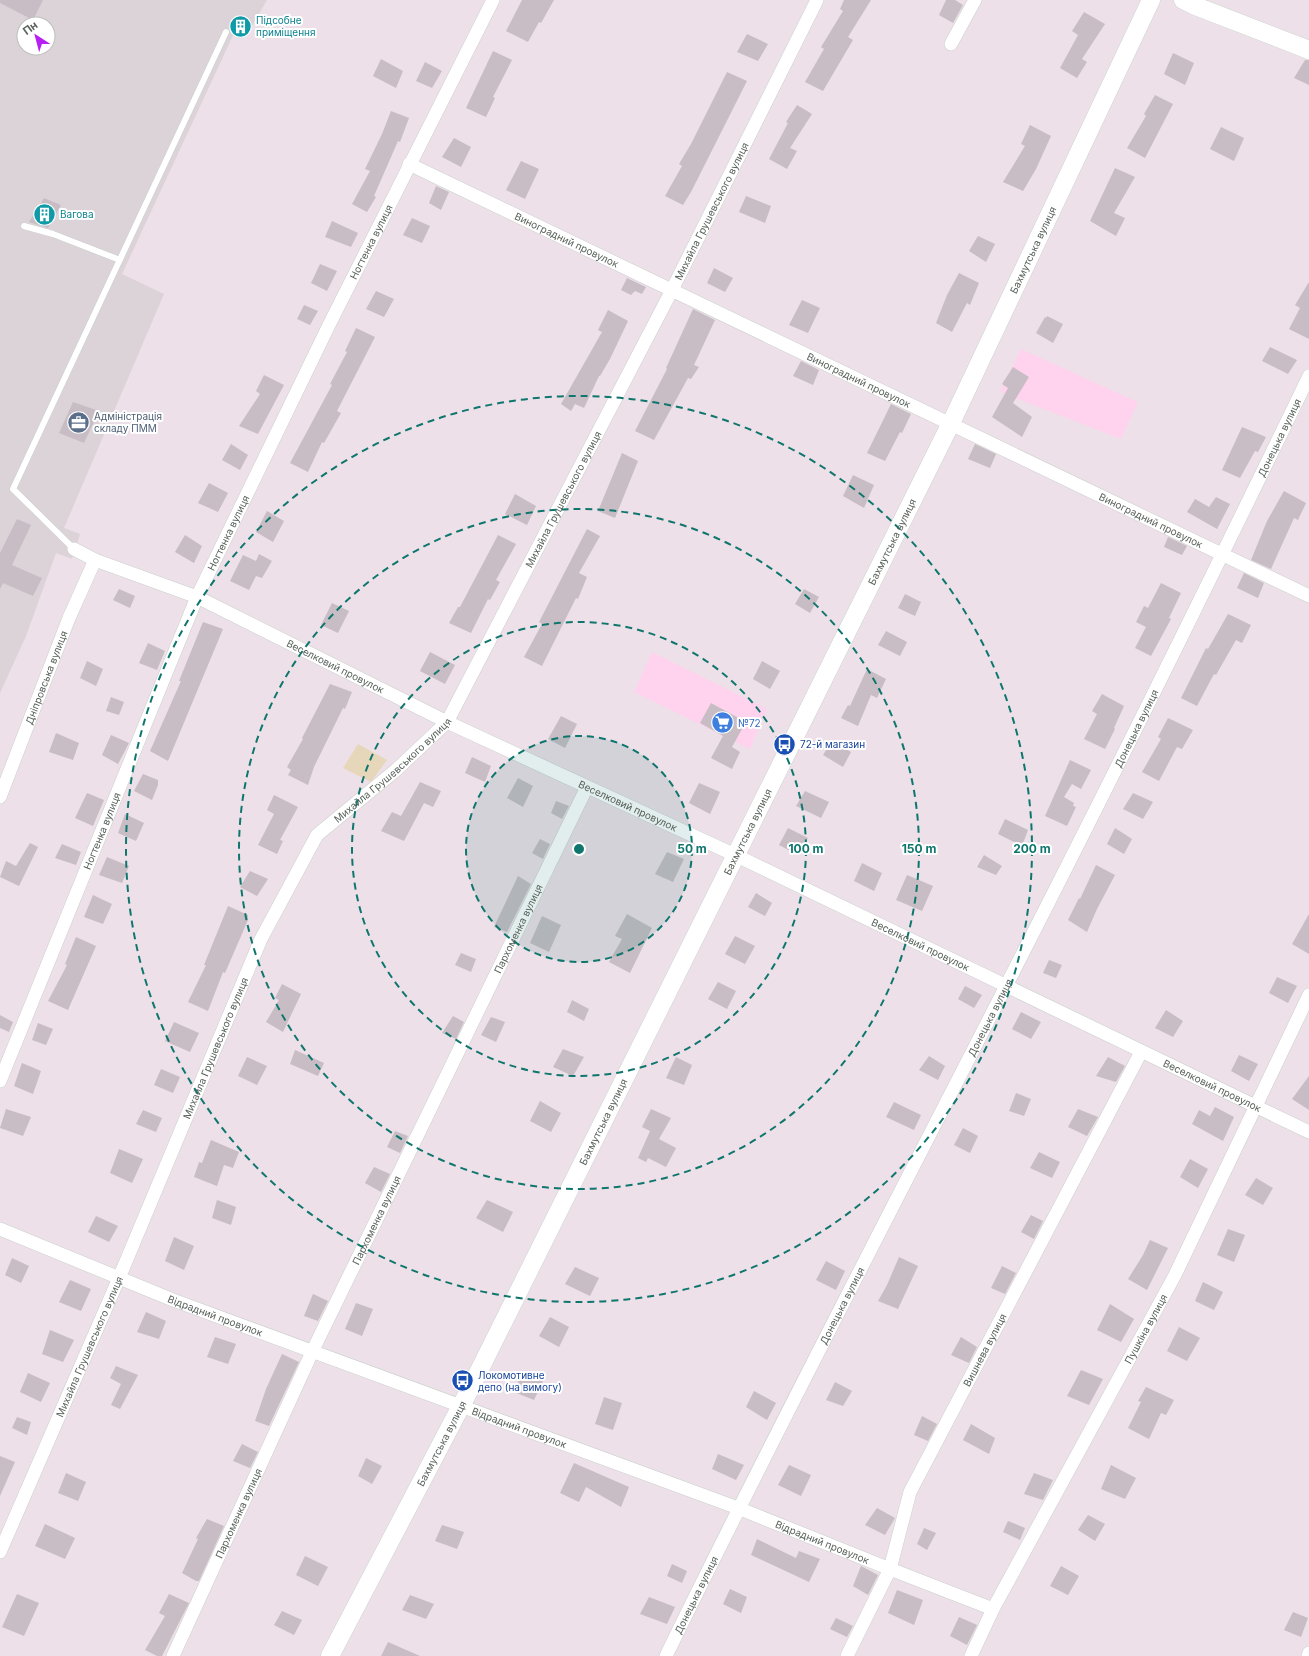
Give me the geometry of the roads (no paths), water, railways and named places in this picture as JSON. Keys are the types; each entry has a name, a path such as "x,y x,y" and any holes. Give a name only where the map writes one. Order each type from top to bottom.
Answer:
{"street":[{"name":"Ногтенка вулиця","path":"0,1082 197,597 409,164 492,0"},
{"name":"Михайла Грушевського вулиця","path":"0,1552 119,1278 261,939 317,836 396,770 447,722 672,290 817,0"},
{"path":"951,44 975,0"},
{"name":"Бахмутська вулиця","path":"330,1656 461,1406 951,424 1151,0"},
{"path":"1183,0 1309,50"},
{"name":"Виноградний провулок","path":"409,164 1309,596"},
{"name":"Донецька вулиця","path":"666,1656 738,1508 1006,987 1309,376"},
{"name":"Веселковий провулок","path":"74,549 95,560 197,597 447,722 735,855 1309,1132"},
{"name":"Дніпровська вулиця","path":"0,797 70,618 95,560"},
{"name":"Пархоменка вулиця","path":"173,1656 313,1350 587,787"},
{"name":"Пушкіна вулиця","path":"971,1656 994,1609 1175,1275 1309,995"},
{"name":"Вишнева вулиця","path":"847,1656 890,1569 910,1492 1141,1052"},
{"name":"Відрадний провулок","path":"0,1229 173,1300 313,1350 738,1508 994,1609"}],"lane":[{"path":"74,549 13,489 226,32"},
{"path":"24,226 53,234 120,260"}],"place":[{"name":"Підсобне приміщення","path":"241,26"},
{"name":"Вагова","path":"45,214"},
{"name":"Адміністрація складу ПММ","path":"79,422"},
{"name":"№72","path":"723,723"},
{"name":"72-й магазин","path":"784,744"},
{"name":"Локомотивне депо (на вимогу)","path":"463,1381"}]}
